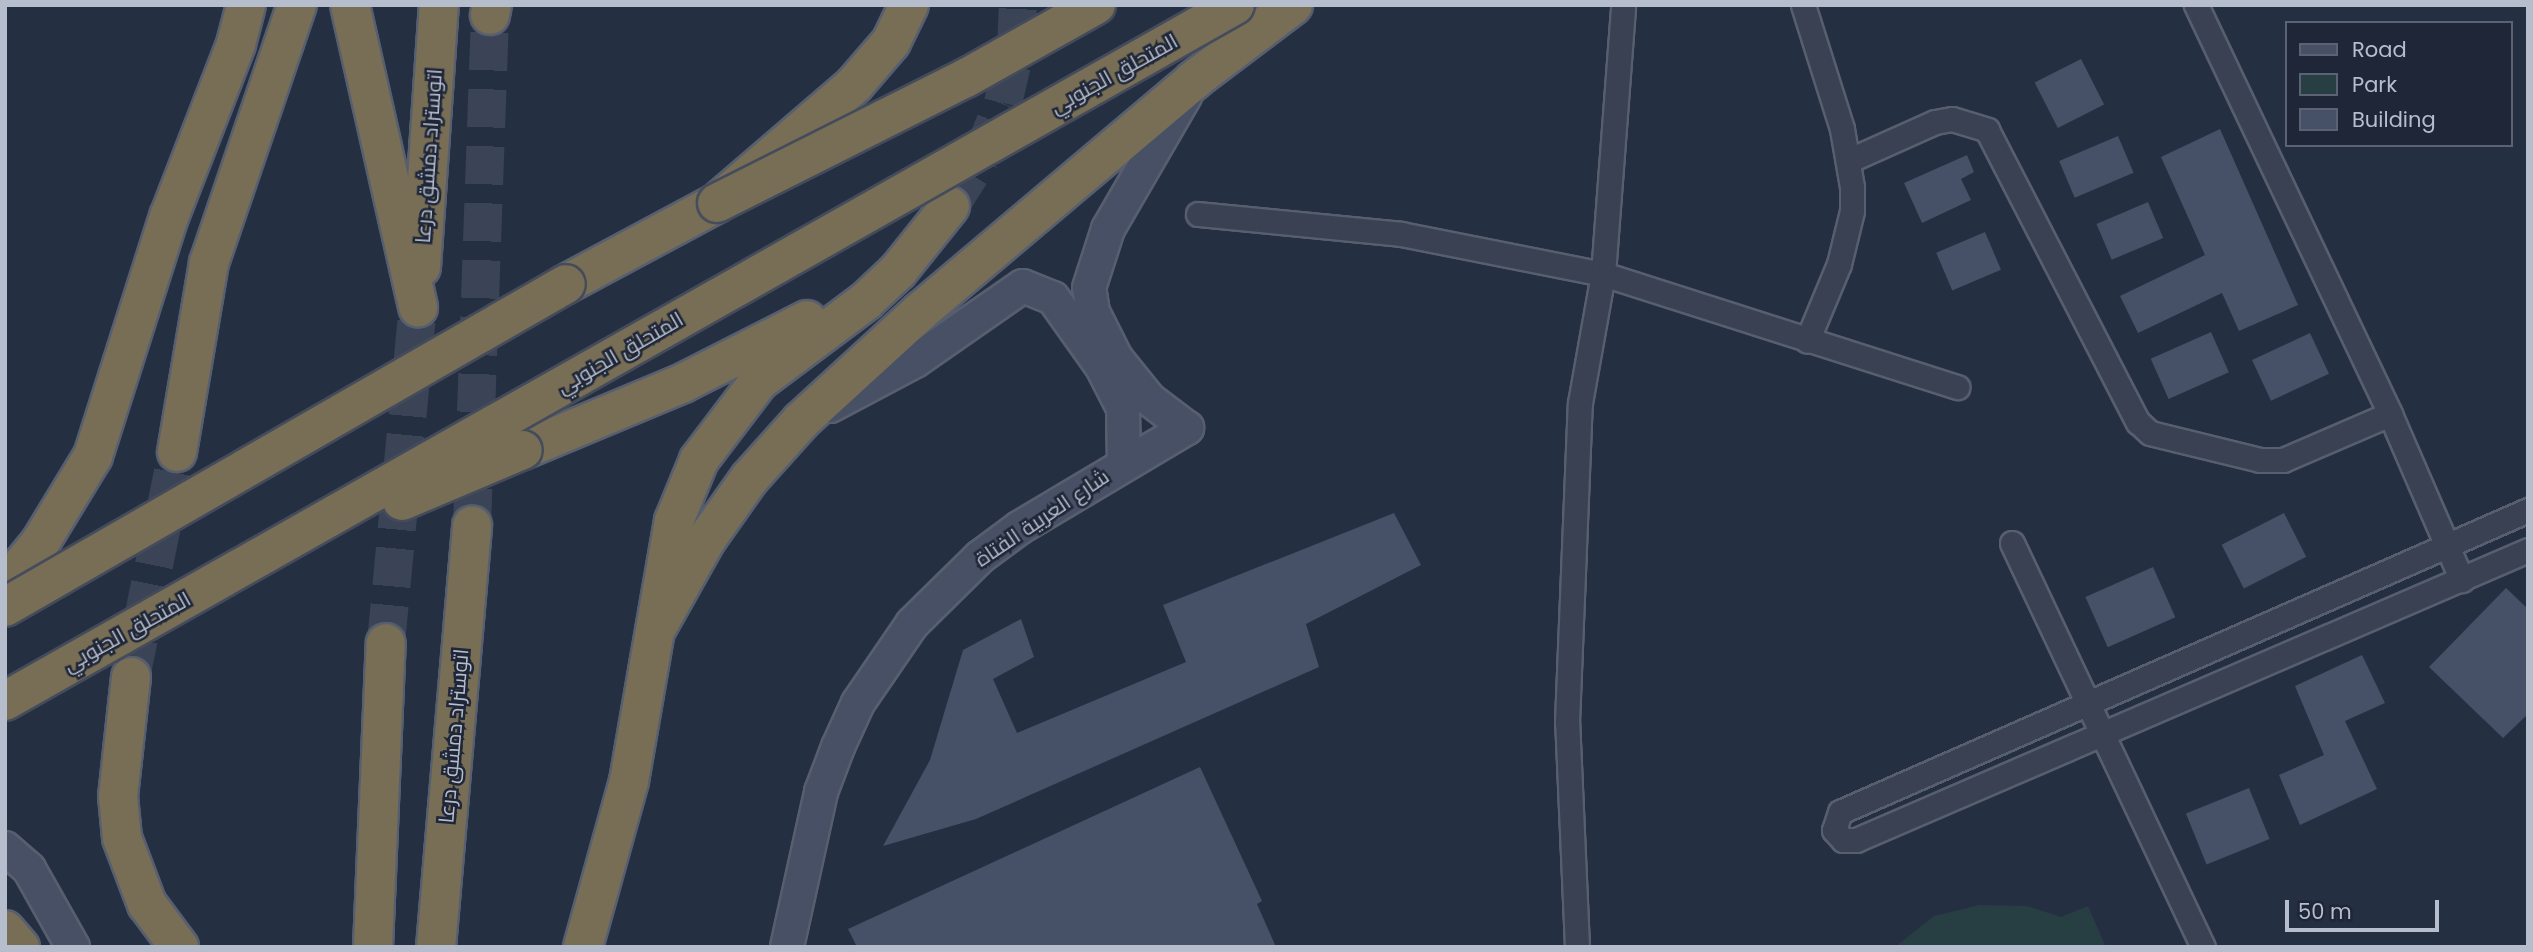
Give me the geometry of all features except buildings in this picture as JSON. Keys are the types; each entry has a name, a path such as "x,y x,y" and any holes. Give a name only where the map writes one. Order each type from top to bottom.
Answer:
{"highway":[{"path":"5,586 72,494 110,411 169,217 236,44 246,5"},
{"path":"209,263 297,5"},
{"name":"اتوستراد دمشق درعا","path":"350,5 418,307 439,5"},
{"path":"717,203 854,85 891,41 909,5"},
{"path":"5,607 566,284 717,203 966,78 1096,5"},
{"name":"المتحلق الجنوبي","path":"5,701 1235,5"},
{"path":"655,631 713,530 749,479 801,421 921,311 1194,80 1293,5"},
{"path":"177,452 209,263 236,44"},
{"path":"583,947 604,863 629,781 674,521 717,432 759,381 866,301 898,271 950,206"},
{"path":"266,555 683,383 898,271"},
{"name":"اتوستراد دمشق درعا","path":"436,947 472,526"},
{"path":"373,947 386,643"},
{"path":"131,677 118,796 122,838 147,904 179,947"},
{"path":"560,947 580,924 604,863"},
{"path":"5,930 20,947"}],"street":[{"path":"1577,947 1569,680 1580,403 1603,274 1623,5"},
{"path":"1803,5 1850,160 1852,211 1846,237 1807,341"},
{"path":"2196,5 2390,414 2462,580"},
{"name":"شارع العربية الفتاة","path":"1124,463 1122,408 1093,313 1089,288 1097,257 1122,201 1194,80"},
{"path":"1850,160 1935,122 1952,119 1987,130 2138,422 2150,433 2260,460 2283,460 2390,414"},
{"path":"1198,214 1401,234 1603,274 1957,387"},
{"name":"شارع العربية الفتاة","path":"787,947 821,792 858,703 883,662 920,615 980,556 1124,463 1187,428 1109,363 1054,298 1023,286 915,361 801,421"},
{"path":"2528,510 1840,812 1834,830 1843,840 1856,840 2098,732 2528,550"},
{"path":"2012,543 2098,732 2203,947"},
{"path":"5,848 29,869 73,947"}],"green space":[{"path":"1979,905 2027,906 2061,917 2088,906 2106,947 1895,947 1934,916"}],"tunnel":[{"path":"950,206 981,157 1003,103 1016,47 1018,5"},
{"path":"472,526 490,15"},
{"path":"386,643 418,307"},
{"path":"131,677 177,452"}]}
